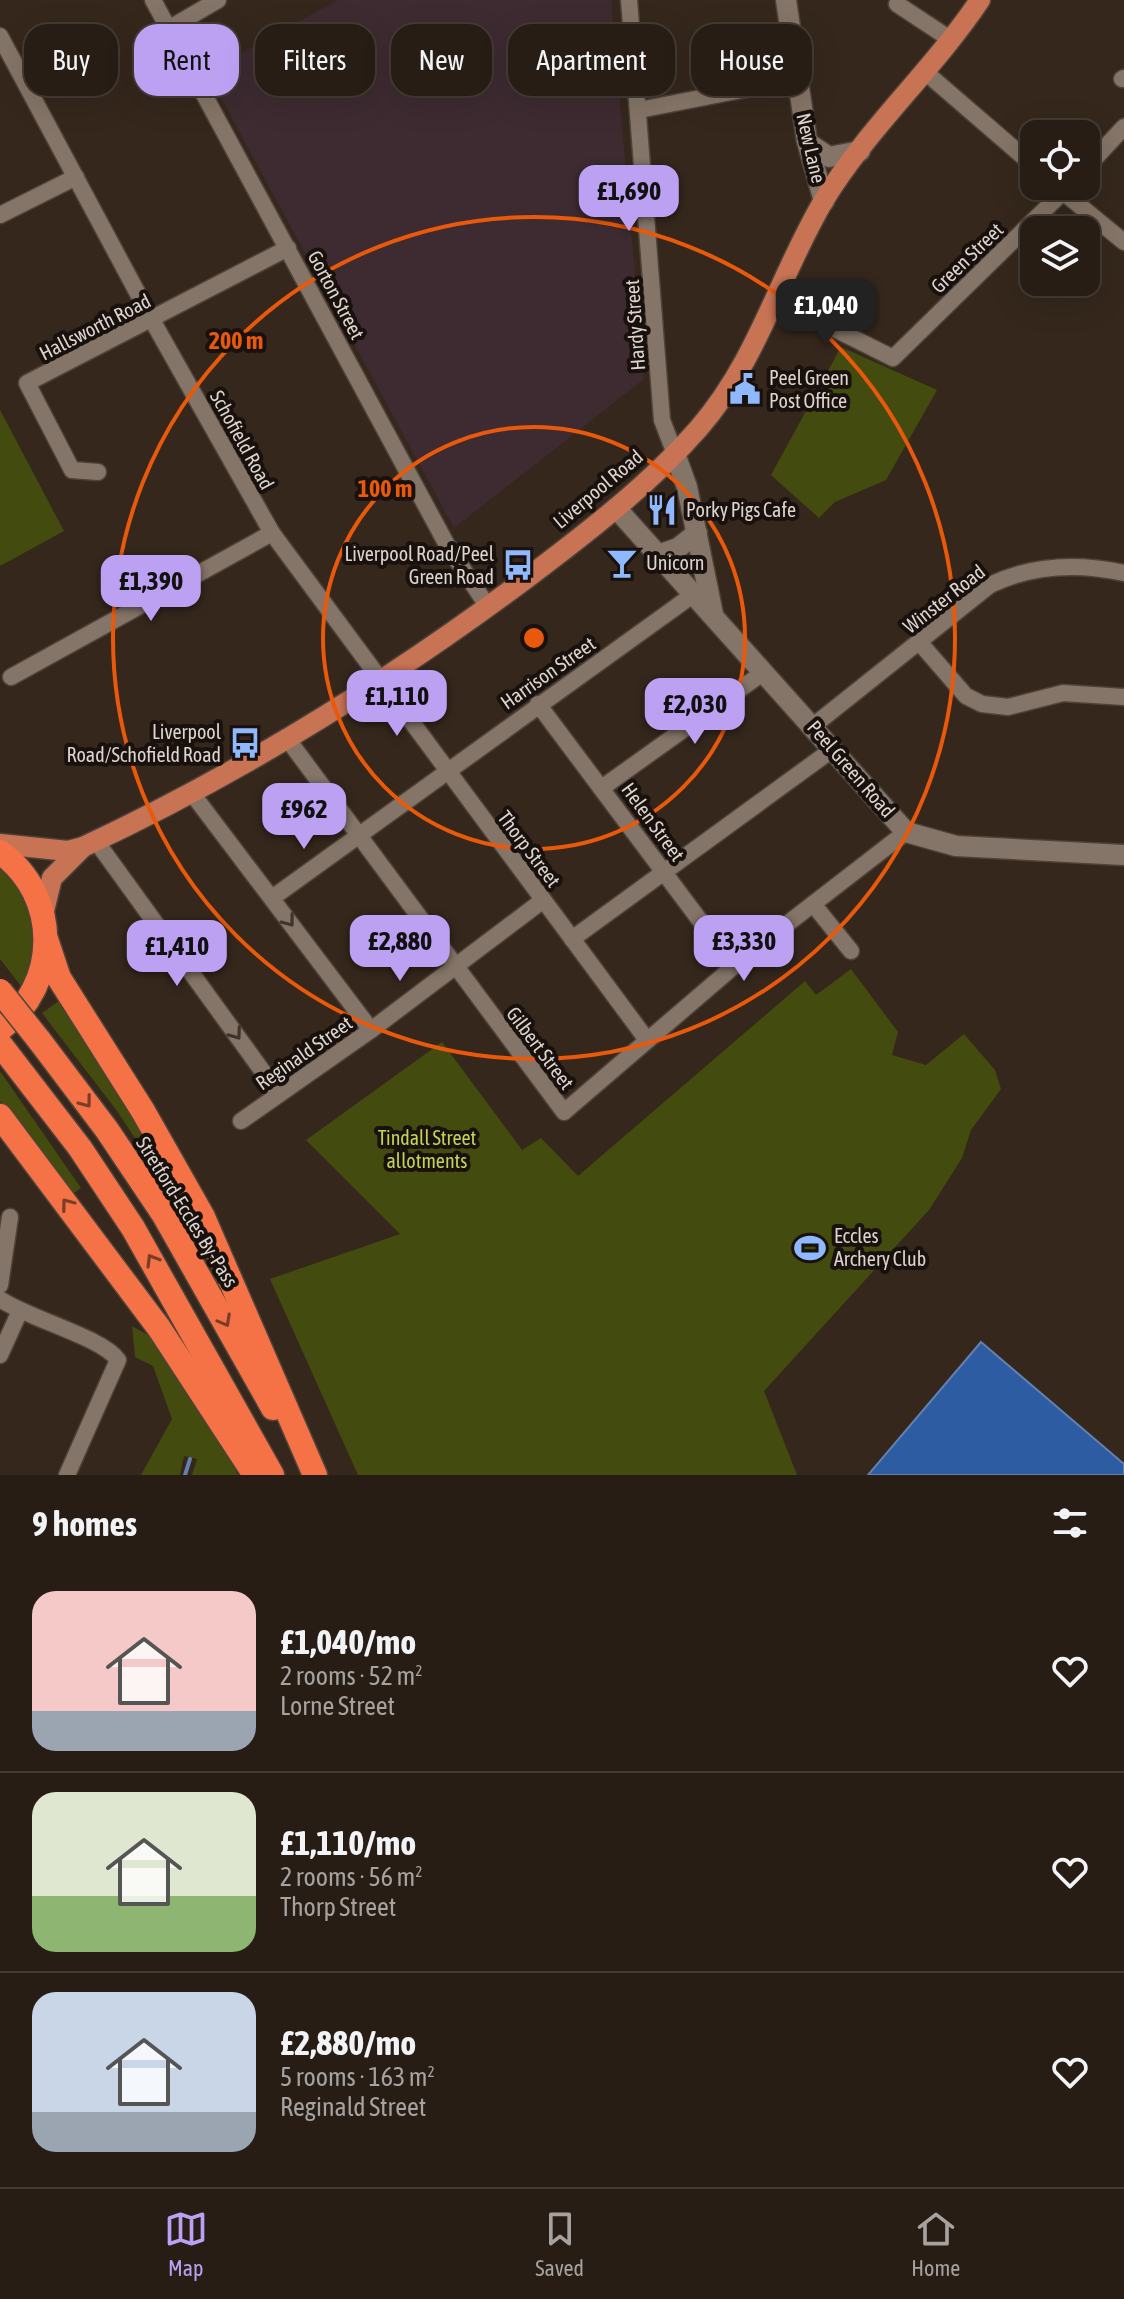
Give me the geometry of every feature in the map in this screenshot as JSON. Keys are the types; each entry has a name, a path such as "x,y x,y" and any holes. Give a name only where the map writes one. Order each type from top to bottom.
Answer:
{"highway":[{"path":"0,852 28,880 59,978 203,1217 315,1475"},
{"path":"0,1029 17,1014 33,992 43,966 45,927"},
{"name":"Stretford-Eccles By-Pass","path":"0,991 107,1130 164,1215 308,1475"},
{"path":"6,1052 80,1148 133,1228 272,1475"},
{"path":"0,1116 159,1328 255,1475"}],"main road":[{"name":"Liverpool Road","path":"0,844 68,851 90,844 191,792 379,682 488,607 616,508 675,454 737,380 824,201 980,0"},
{"name":"Liverpool Road","path":"45,927 52,878 90,844"}],"street":[{"name":"Gorton Street","path":"153,0 168,24"},
{"path":"177,24 218,0"},
{"name":"Hardy Street","path":"629,0 662,420 675,454"},
{"name":"New Lane","path":"786,0 808,143 824,201"},
{"path":"897,4 950,39"},
{"name":"Schofield Road","path":"0,36 152,320 272,533 379,682"},
{"path":"924,71 1020,154"},
{"name":"Gorton Street","path":"206,96 447,545 488,607"},
{"path":"639,110 711,96"},
{"path":"1100,153 1124,127"},
{"path":"808,143 829,157 860,151"},
{"path":"0,215 76,177"},
{"name":"Green Street","path":"777,300 893,358 1051,200"},
{"path":"1077,200 1124,242"},
{"name":"Hallsworth Road","path":"98,472 72,470 27,383 288,248"},
{"path":"675,454 687,487 713,614"},
{"name":"Peel Green Road","path":"616,508 906,832 956,846 1124,855"},
{"path":"11,677 272,533"},
{"path":"658,555 678,548 697,533"},
{"name":"Winster Road","path":"813,726 990,585 1016,573 1099,567 1124,573"},
{"name":"Harrison Street","path":"272,898 694,594"},
{"path":"920,643 966,696 982,704 1008,707 1063,693 1124,697"},
{"path":"603,787 764,672"},
{"name":"Thorp Street","path":"379,682 647,1040"},
{"name":"Helen Street","path":"538,704 734,966"},
{"name":"Gilbert Street","path":"286,737 564,1112 647,1040"},
{"path":"572,939 833,749"},
{"path":"191,792 371,1030"},
{"path":"647,1040 734,966 906,832"},
{"path":"90,844 279,1094"},
{"name":"Reginald Street","path":"241,1121 371,1030 542,901"},
{"path":"813,904 851,951"},
{"path":"0,1285 10,1217"},
{"path":"0,1299 19,1313 102,1346 118,1360 67,1475"},
{"path":"0,1355 19,1313"}],"shaded area":[{"path":"338,0 611,0 613,24 508,24 508,96 619,96 644,379 454,528 220,96 239,96 239,54 255,46 255,96 375,96 375,24 294,24"}],"green space":[{"path":"841,347 937,390 886,480 835,502 819,518 771,475"},
{"path":"0,410 64,531 0,566"},
{"path":"0,857 36,917 33,960 21,986 0,959"},
{"name":"Tindall Street allotments","path":"851,969 898,1032 892,1055 926,1065 964,1034 995,1070 1001,1089 971,1130 962,1158 929,1210 764,1391 797,1475 358,1475 270,1279 400,1234 306,1140 442,1042 522,1150 541,1138 578,1176 805,981 816,995"},
{"path":"63,998 178,1185 170,1191 117,1111 42,1013"},
{"path":"0,1071 81,1188 71,1195 0,1101"},
{"path":"132,1326 153,1338 217,1435 238,1475 192,1475 197,1459 184,1456 180,1475 141,1475 172,1419 153,1366 135,1357"}],"water":[{"path":"981,1342 1124,1464 1124,1475 868,1475"}],"waterway":[{"path":"185,1475 190,1459"}],"place":[{"name":"Peel Green Post Office","path":"745,389"},
{"name":"Porky Pigs Cafe","path":"662,510"},
{"name":"Unicorn","path":"622,563"},
{"name":"Liverpool Road/Peel Green Road","path":"518,565"},
{"name":"Liverpool Road/Schofield Road","path":"245,743"},
{"name":"Eccles Archery Club","path":"810,1248"}]}
